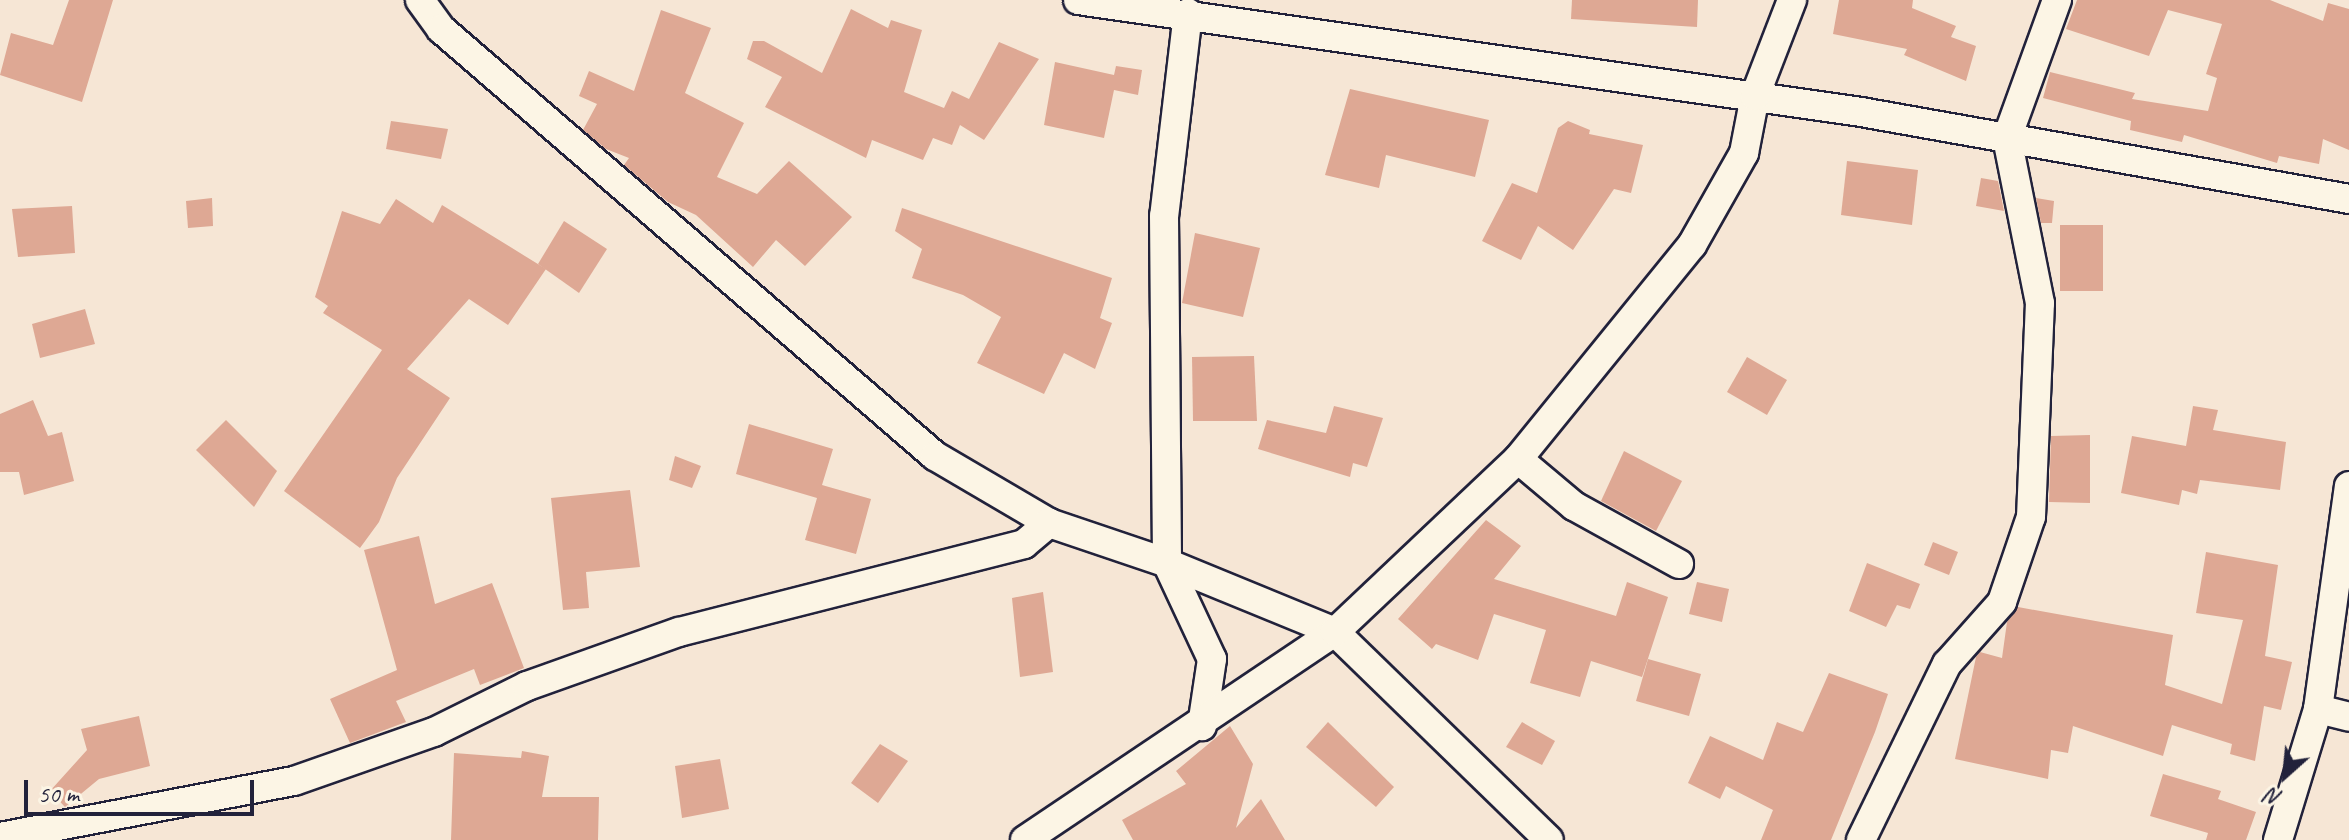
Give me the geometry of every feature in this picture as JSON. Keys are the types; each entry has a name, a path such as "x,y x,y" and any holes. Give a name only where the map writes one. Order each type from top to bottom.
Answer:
{"street":[{"path":"420,0 441,29 935,456 1049,523 1167,563 1335,632 1549,840"},
{"path":"1078,0 1188,13 1755,96 2349,199"},
{"path":"1025,840 1202,726 1335,632 1518,459 1692,245 1744,153 1755,96 1792,0"},
{"path":"1861,840 1947,664 2002,602 2031,517 2040,303 2007,138 2057,0"},
{"path":"1188,13 1164,216 1167,563 1212,659 1202,726"},
{"path":"1518,459 1574,506 1679,564"},
{"path":"2278,840 2318,709 2349,486"},
{"path":"0,837 294,781 434,732 527,686 679,632 1024,544 1049,523"},
{"path":"2318,709 2349,717"}],"building":[{"path":"69,0 113,0 82,102 0,75 11,33 53,45"},
{"path":"1572,0 1698,0 1697,27 1571,19"},
{"path":"1839,0 1913,0 1912,8 1956,26 1951,37 1976,46 1966,81 1904,55 1907,49 1833,34"},
{"path":"2077,0 2270,0 2323,21 2328,3 2349,9 2349,150 2323,139 2319,164 2279,156 2277,163 2184,135 2182,142 2130,130 2131,121 2043,98 2050,72 2135,93 2132,99 2208,111 2217,78 2206,74 2222,24 2168,10 2149,56 2066,29"},
{"path":"851,9 888,28 891,20 922,30 904,92 944,108 952,91 969,99 999,42 1039,59 984,140 960,125 952,145 933,138 923,160 872,140 866,158 765,107 782,77 747,59 753,41 764,41 822,73"},
{"path":"661,10 711,28 685,93 744,123 717,177 757,194 789,161 852,217 805,266 776,240 753,267 696,215 668,202 624,165 629,158 606,149 583,130 597,104 579,96 589,71 634,91"},
{"path":"1055,62 1114,75 1116,66 1142,70 1138,95 1114,90 1104,138 1044,125"},
{"path":"1350,89 1489,120 1475,177 1386,155 1379,188 1325,175"},
{"path":"391,121 448,129 441,159 386,149"},
{"path":"1568,121 1590,130 1589,134 1643,145 1631,193 1614,189 1573,250 1538,226 1521,260 1482,241 1512,183 1537,193 1558,128"},
{"path":"1847,161 1918,170 1912,225 1841,215"},
{"path":"1981,178 1998,181 2004,211 1976,206"},
{"path":"212,198 213,226 188,228 186,201"},
{"path":"2036,198 2054,201 2052,223 2041,223"},
{"path":"396,199 433,223 442,205 546,269 508,325 469,299 407,369 450,398 397,478 379,522 360,548 284,491 382,350 323,313 328,306 315,297 342,211 380,224"},
{"path":"72,206 75,253 18,257 12,209"},
{"path":"902,208 1112,278 1100,318 1112,323 1095,369 1064,353 1044,394 977,363 1001,317 963,295 912,278 922,249 895,231"},
{"path":"564,221 607,249 579,293 538,264"},
{"path":"2060,225 2103,225 2103,291 2060,291"},
{"path":"1195,233 1260,248 1243,317 1182,303"},
{"path":"85,309 95,344 40,358 32,324"},
{"path":"1254,356 1257,421 1193,421 1192,357"},
{"path":"1747,357 1787,380 1767,415 1727,392"},
{"path":"33,400 48,436 62,432 74,481 24,495 19,472 0,472 0,414"},
{"path":"1334,406 1383,418 1367,467 1353,463 1350,477 1258,449 1267,420 1326,433"},
{"path":"2193,406 2218,410 2213,430 2286,442 2280,490 2200,480 2197,494 2182,490 2179,505 2121,493 2132,436 2186,446"},
{"path":"226,420 277,471 254,507 196,450"},
{"path":"749,424 833,449 822,485 871,499 856,554 805,540 817,498 736,474"},
{"path":"2090,435 2090,503 2049,502 2051,436"},
{"path":"1624,451 1682,481 1656,531 1601,501"},
{"path":"675,456 701,466 692,488 669,480"},
{"path":"630,490 640,567 586,572 589,608 563,610 551,498"},
{"path":"1486,520 1521,546 1494,579 1616,616 1627,582 1668,597 1642,677 1591,661 1580,697 1530,683 1546,630 1494,614 1478,660 1436,644 1432,649 1398,619"},
{"path":"419,536 435,604 492,583 524,668 480,685 474,669 396,701 406,722 350,743 330,699 397,670 364,550"},
{"path":"1933,542 1958,552 1949,575 1924,565"},
{"path":"2206,552 2278,565 2265,656 2292,662 2281,710 2264,706 2255,761 2230,754 2232,744 2172,725 2163,756 2073,726 2068,753 2051,750 2048,779 1955,759 1976,657 1980,652 2002,658 2007,622 2018,607 2173,635 2165,685 2222,704 2243,620 2196,613"},
{"path":"1867,563 1920,584 1910,609 1897,605 1886,627 1849,611"},
{"path":"1697,582 1729,589 1722,622 1689,614"},
{"path":"1043,592 1053,672 1020,677 1012,598"},
{"path":"1648,659 1701,674 1689,716 1636,701"},
{"path":"1829,673 1888,694 1875,732 1831,840 1761,840 1773,810 1726,786 1720,799 1688,783 1710,736 1763,760 1777,722 1803,732"},
{"path":"139,716 150,766 99,779 65,807 50,791 87,750 81,729"},
{"path":"1328,722 1394,787 1376,807 1306,747"},
{"path":"1522,722 1555,741 1542,765 1506,747"},
{"path":"1230,726 1253,764 1236,828 1261,799 1285,840 1133,840 1122,820 1186,784 1176,771"},
{"path":"880,744 908,761 878,803 851,783"},
{"path":"522,751 549,756 542,797 599,797 598,840 451,840 454,753 521,758"},
{"path":"720,759 729,809 682,818 675,766"},
{"path":"2163,774 2221,791 2218,799 2256,812 2246,840 2206,840 2208,833 2150,816"}]}
